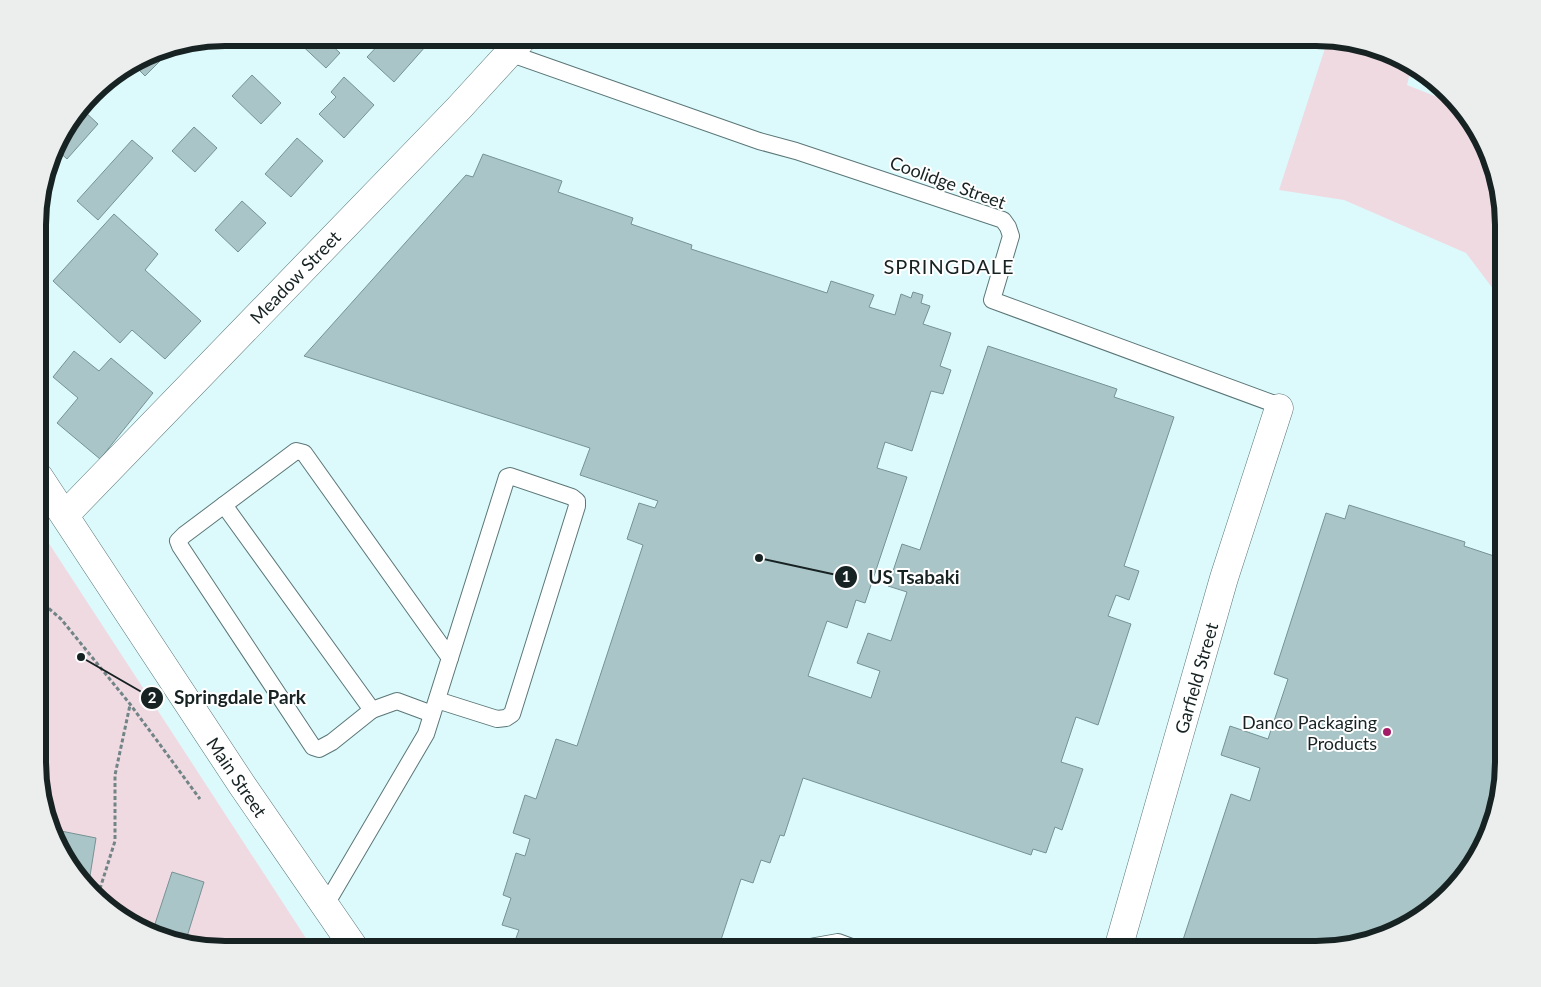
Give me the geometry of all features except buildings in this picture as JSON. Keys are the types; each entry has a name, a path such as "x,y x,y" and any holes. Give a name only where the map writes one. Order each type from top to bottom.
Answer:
{"street":[{"name":"Meadow Street","path":"65,515 459,108 515,46"},
{"name":"Garfield Street","path":"1120,941 1224,578 1279,408"},
{"name":"Main Street","path":"46,487 242,785 349,941"}],"lane":[{"name":"Coolidge Street","path":"519,46 750,138 796,151 1004,220 1011,236 992,300 1280,406 1279,408"},
{"path":"324,906 426,734 435,707 507,477 510,476 572,497 577,501 512,714 506,718 497,719 435,707 397,701 372,710 332,742 319,749 313,747 178,541 184,534 296,451 304,453 450,658"},
{"path":"224,505 372,710"}],"path":[{"path":"46,606 61,619 130,704 200,799"},
{"path":"100,889 116,841 115,775 130,704"}],"shaded area":[{"path":"1325,47 1362,52 1395,65 1410,73 1407,85 1442,99 1450,107 1465,126 1481,157 1489,179 1493,202 1494,290 1466,253 1344,200 1279,190"},
{"path":"46,539 308,941 225,941 179,935 146,922 116,904 91,880 76,861 60,830 52,808 48,785 46,762"}],"place":[{"name":"US Tsabaki","path":"759,558"},
{"name":"Springdale Park","path":"81,657"},
{"name":"Danco Packaging Products","path":"1387,732"}],"district":[{"name":"SPRINGDALE","path":"949,266"}]}
